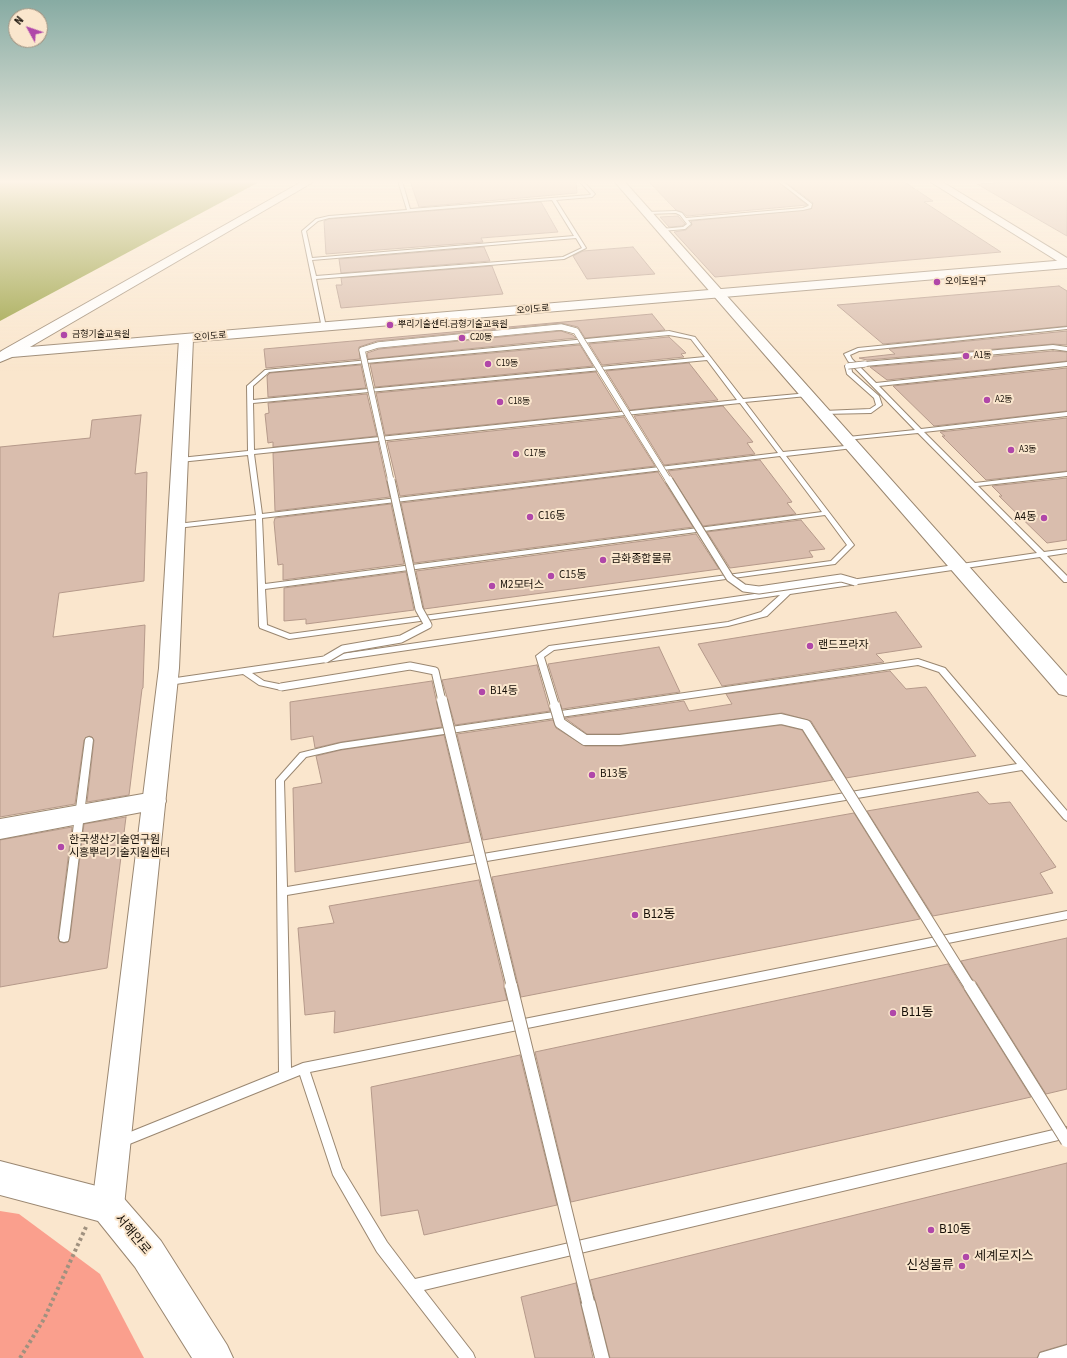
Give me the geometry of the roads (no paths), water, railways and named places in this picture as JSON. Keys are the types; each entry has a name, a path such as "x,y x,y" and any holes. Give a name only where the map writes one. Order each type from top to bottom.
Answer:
{"main road":[{"path":"4,356 199,244"},
{"path":"1036,244 1067,264"},
{"name":"오이도로","path":"4,356 324,327 1067,264"},
{"path":"1003,270 1057,277"},
{"path":"0,829 154,801"},
{"path":"0,1178 103,1205"},
{"name":"서해안로","path":"103,1205 148,1254 214,1358"}],"street":[{"path":"675,244 824,413 958,568 1067,689"},
{"path":"103,1205 115,1144 168,682 186,339"}],"lane":[{"path":"307,244 324,327"},
{"path":"310,259 488,244"},
{"path":"314,278 557,259 584,250 581,244"},
{"path":"326,659 343,649 401,639 428,625 419,609 362,350 378,345 561,327 576,332 730,578 744,588 759,590 841,578 855,582"},
{"path":"1067,328 858,350 847,354 850,360 874,385 1067,580"},
{"path":"669,333 693,338 740,401 851,545 833,563 289,637 263,626 259,516 251,453 250,386 267,371 669,333"},
{"path":"824,413 871,410 879,405 877,397 849,374 848,366 1053,347 1067,349"},
{"path":"250,402 708,358"},
{"path":"874,385 1067,364"},
{"path":"180,460 807,394"},
{"path":"177,526 780,454 918,430 1067,414"},
{"path":"973,485 1067,474"},
{"path":"261,587 826,513"},
{"path":"168,682 1067,551"},
{"path":"790,591 764,614 728,624 552,648 540,656 560,723 584,740 620,740 781,719 806,725 1067,1141"},
{"path":"285,1075 280,780 302,755 341,746 918,662 942,670 1067,816"},
{"path":"244,671 262,683 281,687 410,666 435,671 602,1358"},
{"path":"64,938 88,740"},
{"path":"282,892 1024,766"},
{"path":"115,1144 303,1068 1067,915"},
{"path":"303,1068 337,1171 382,1247 468,1358"},
{"path":"412,1286 1067,1133"},
{"path":"1045,1358 1067,1352"}],"place":[{"name":"오이도입구","path":"937,282"},
{"name":"뿌리기술센터.금형기술교육원","path":"390,325"},
{"name":"금형기술교육원","path":"64,335"},
{"name":"C20동","path":"462,338"},
{"name":"A1동","path":"966,356"},
{"name":"C19동","path":"488,364"},
{"name":"A2동","path":"987,400"},
{"name":"C18동","path":"500,402"},
{"name":"A3동","path":"1011,450"},
{"name":"C17동","path":"516,454"},
{"name":"C16동","path":"530,517"},
{"name":"A4동","path":"1044,518"},
{"name":"금화종합물류","path":"603,560"},
{"name":"C15동","path":"551,576"},
{"name":"M2모터스","path":"492,586"},
{"name":"랜드프라자","path":"810,646"},
{"name":"B14동","path":"482,692"},
{"name":"B13동","path":"592,775"},
{"name":"한국생산기술연구원 시흥뿌리기술지원센터","path":"61,847"},
{"name":"B12동","path":"635,915"},
{"name":"B11동","path":"893,1013"},
{"name":"B10동","path":"931,1230"},
{"name":"세계로지스","path":"966,1257"},
{"name":"신성물류","path":"962,1266"}]}
